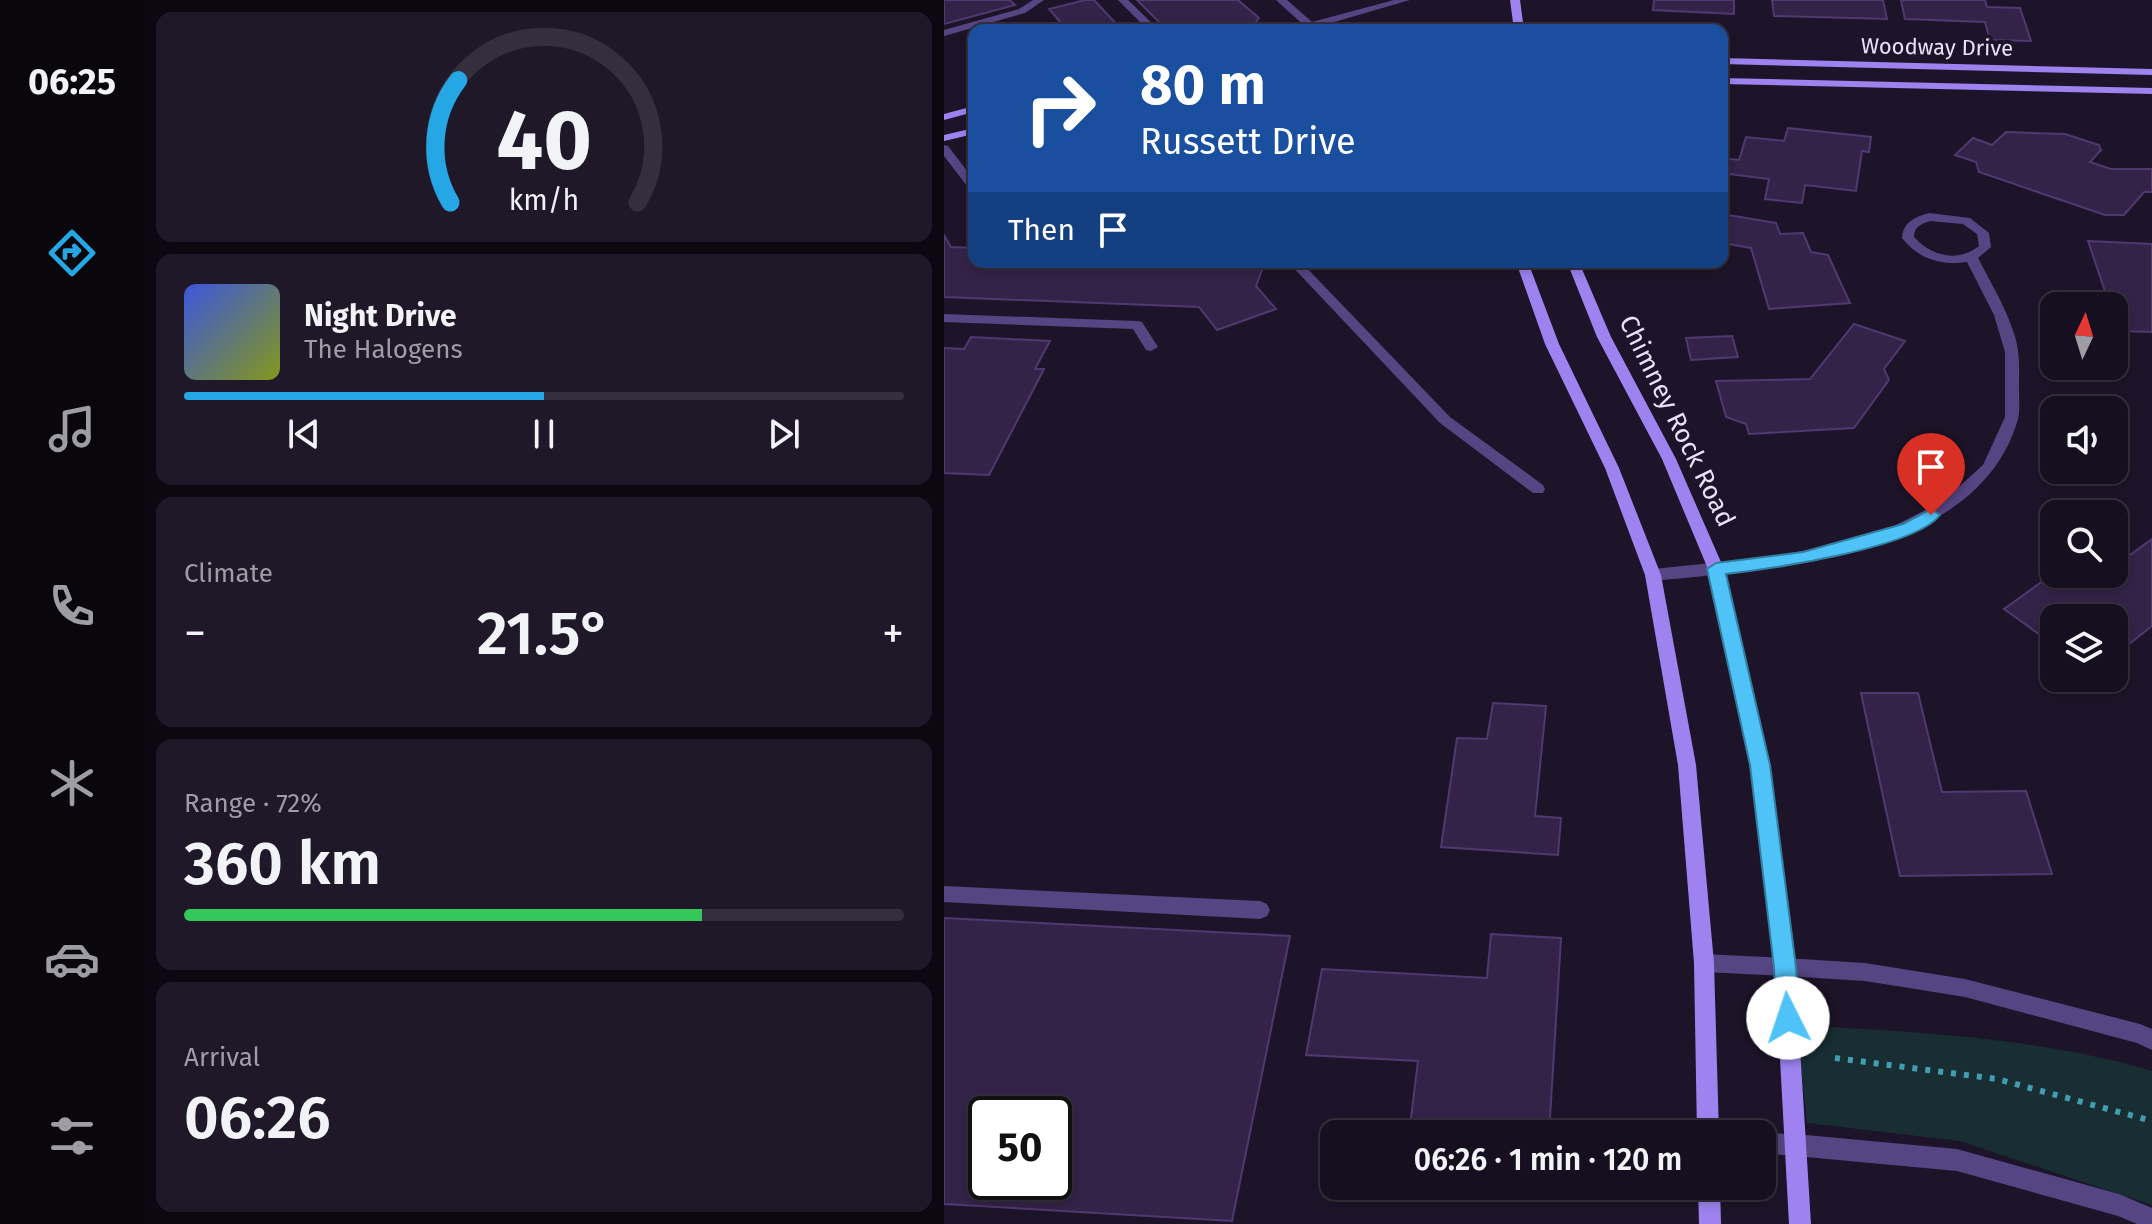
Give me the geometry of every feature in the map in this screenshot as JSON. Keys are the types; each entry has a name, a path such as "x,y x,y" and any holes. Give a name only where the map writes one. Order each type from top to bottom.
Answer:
{"main road":[{"path":"1515,0 1518,24"},
{"name":"Woodway Drive","path":"1728,61 2152,72"},
{"path":"1981,68 1988,87"},
{"name":"Woodway Drive","path":"1728,81 2152,91"},
{"path":"944,117 968,111"},
{"path":"944,138 968,132"},
{"path":"1524,268 1552,344 1612,468 1653,575 1687,765 1704,963 1708,1120"},
{"name":"Chimney Rock Road","path":"1575,268 1604,337 1669,459 1716,569 1760,765 1785,967 1800,1224"},
{"path":"1709,1200 1710,1224"}],"street":[{"path":"976,24 1022,11 1039,0"},
{"path":"1123,0 1148,24"},
{"path":"1281,0 1308,24"},
{"path":"1326,24 1405,0"},
{"path":"944,33 968,26"},
{"path":"944,148 968,180"},
{"path":"944,178 963,173"},
{"path":"1929,217 1966,221 1976,227 1986,240 1985,247 1971,257 1947,259 1922,252 1908,238 1908,231 1911,225 1929,217"},
{"path":"1653,575 1803,558 1909,528 1953,501 1984,473 2004,445 2014,414 2015,386 2011,350 1995,299 1971,257"},
{"path":"1300,268 1445,420 1538,489"},
{"path":"944,318 1137,325 1151,347"},
{"path":"944,894 1260,910"},
{"path":"1704,963 1865,972 1965,988 2140,1034 2152,1040"},
{"path":"1776,1143 1957,1160 2119,1205 2152,1219"}],"path":[{"path":"1835,1058 1997,1079 2152,1121"}],"green space":[{"path":"1797,1025 2021,1043 2152,1071 2152,1205 1960,1141 1807,1123"}],"building":[{"path":"944,0 1010,0 1015,5 944,24"},
{"path":"1094,0 1116,24 1062,24 1049,9"},
{"path":"1137,0 1238,0 1259,18 1254,24 1161,24"},
{"path":"1654,0 1734,0 1734,14 1653,10"},
{"path":"1772,0 1883,0 1887,19 1774,16"},
{"path":"1901,0 1985,0 1987,7 2020,8 2031,41 1990,40 1985,22 1905,19"},
{"path":"1788,128 1871,137 1869,152 1862,151 1856,191 1805,185 1802,203 1765,199 1769,179 1728,174 1728,159 1739,160 1746,137 1784,141"},
{"path":"2006,132 2065,134 2099,145 2101,150 2090,162 2111,169 2152,169 2152,192 2144,192 2124,215 2105,215 1979,172 1976,162 1955,155 1973,138 1992,145"},
{"path":"1728,215 1776,223 1780,234 1803,233 1811,252 1828,255 1850,303 1769,309 1751,248 1728,244"},
{"path":"944,235 951,247 968,248 968,268 1263,268 1256,286 1276,309 1217,330 1199,307 944,297"},
{"path":"2088,241 2152,244 2152,332 2128,331 2128,292 2105,292"},
{"path":"1854,324 1905,341 1884,369 1889,380 1854,428 1749,434 1746,424 1726,417 1716,381 1810,379"},
{"path":"1732,336 1738,357 1691,360 1686,338"},
{"path":"971,337 1050,341 1035,369 1044,369 989,475 944,473 944,348 964,349"},
{"path":"2152,539 2152,626 2128,645 2128,604 2040,604 2040,635 2004,609 2040,583 2040,588 2128,588 2128,556"},
{"path":"1861,693 1918,693 1942,792 2026,791 2052,874 1900,876"},
{"path":"1493,703 1546,706 1535,816 1561,818 1558,855 1441,847 1457,738 1487,739"},
{"path":"944,918 1290,936 1232,1221 944,1204"},
{"path":"1491,934 1561,938 1550,1120 1411,1120 1418,1061 1306,1055 1322,969 1487,978"}],"route":[{"path":"1788,1018 1785,967 1760,765 1716,569 1803,558 1859,544 1909,528 1931,515"}]}
